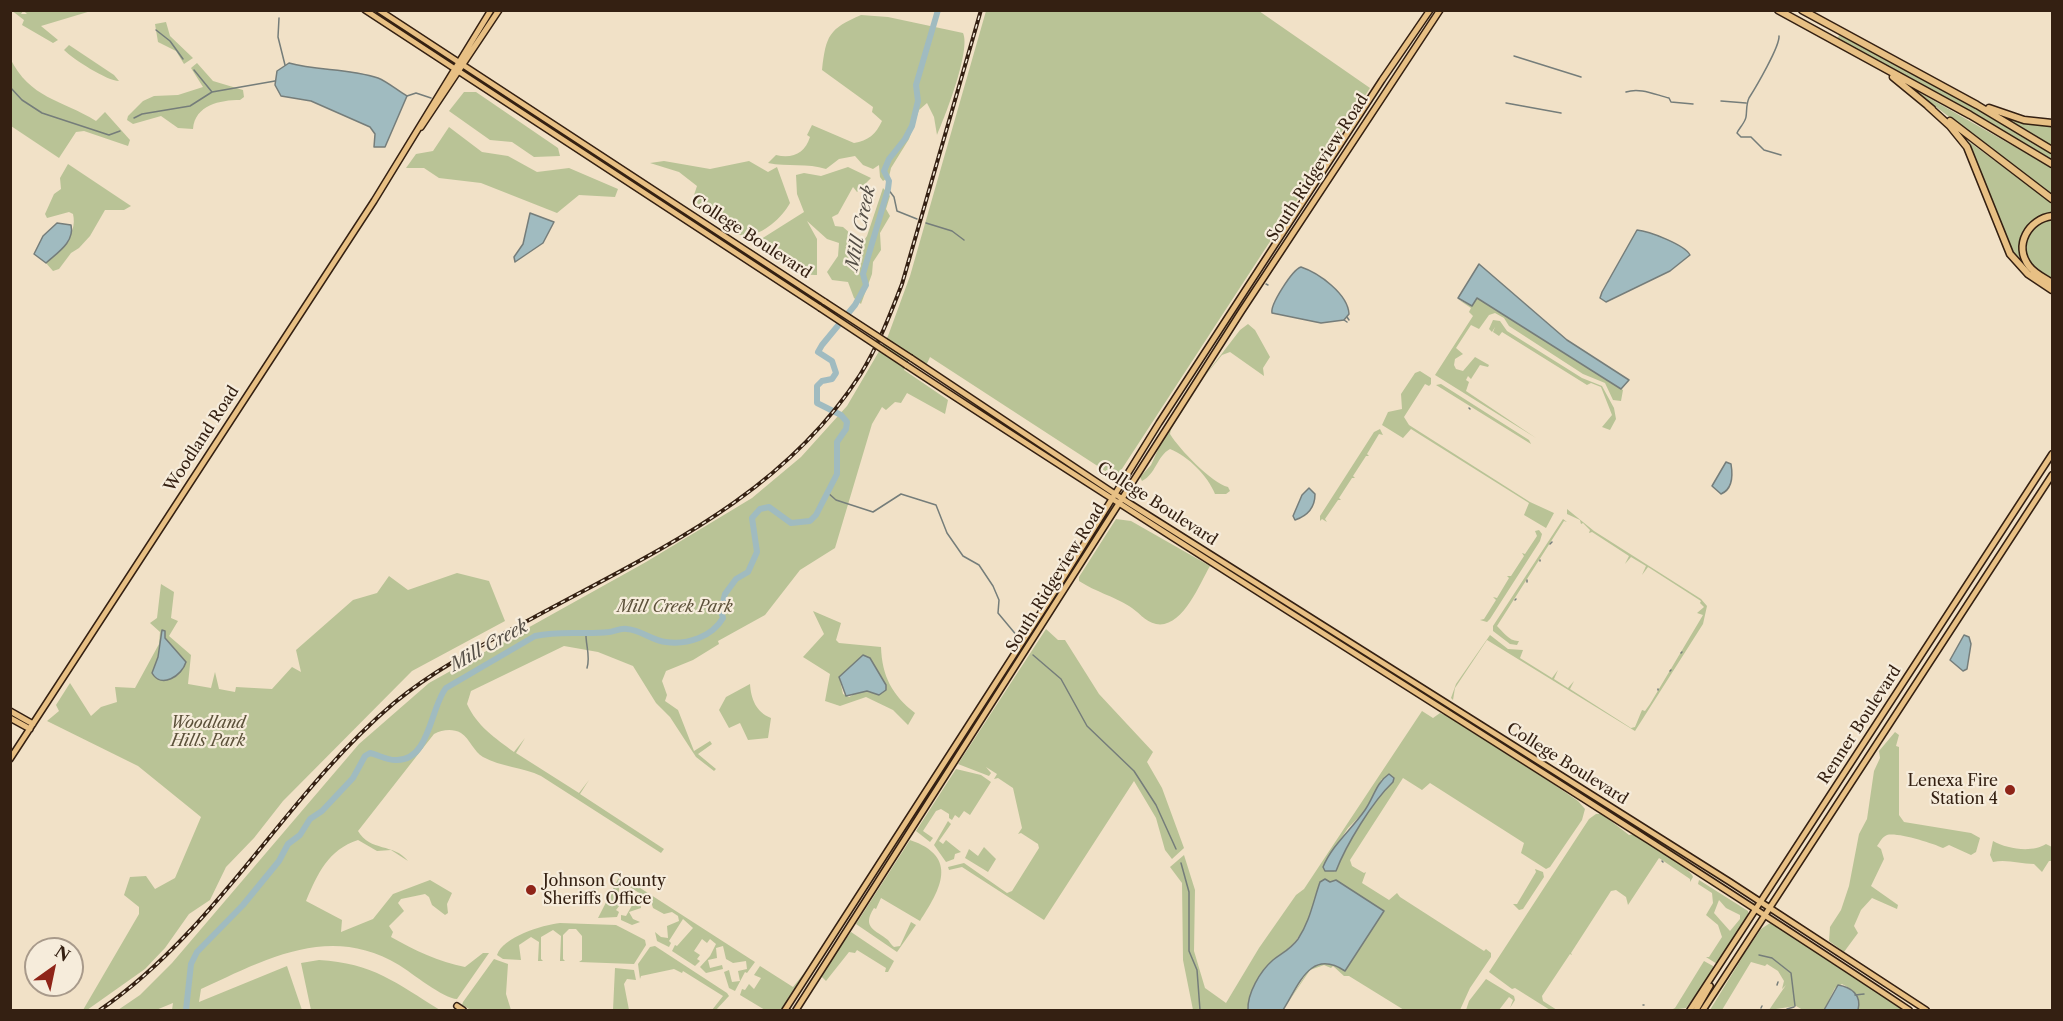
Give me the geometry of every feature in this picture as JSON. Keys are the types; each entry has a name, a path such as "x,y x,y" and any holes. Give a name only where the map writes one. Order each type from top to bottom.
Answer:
{"highway":[{"path":"1778,10 1970,115 2052,164"},
{"path":"1802,10 1977,105 2052,150"},
{"path":"1884,69 1928,106 2052,199"},
{"path":"1977,105 2024,120 2052,123"},
{"path":"1928,106 1967,147 2010,254 2028,274 2052,290"},
{"path":"2052,216 2033,224 2026,234 2023,246 2030,267 2052,283"}],"main road":[{"name":"College Boulevard","path":"365,10 1117,504 1757,910 1909,1011"},
{"name":"College Boulevard","path":"379,10 1114,494 1762,903 1926,1011"},
{"name":"Woodland Road","path":"10,759 457,70 491,10"},
{"name":"Woodland Road","path":"461,63 499,10"},
{"name":"South Ridgeview Road","path":"785,1011 1304,198 1430,10"},
{"name":"South Ridgeview Road","path":"796,1011 1062,596 1117,504 1373,109 1440,10"},
{"name":"Renner Boulevard","path":"1690,1011 2052,454"},
{"name":"Renner Boulevard","path":"1703,1011 2052,475"},
{"path":"10,711 31,726"},
{"path":"10,718 31,726"},
{"path":"1696,1011 1715,973"},
{"path":"457,1006 463,1011"}],"green space":[{"path":"11,10 23,11 21,14 27,14 24,11 91,11 41,26 58,40 53,43 22,25 24,20"},
{"name":"Mill Creek Park","path":"986,11 1259,11 1370,88 1116,478 930,357 925,368 909,358 904,370 948,400 945,414 907,393 901,403 895,402 886,410 882,407 872,424 835,548 800,570 765,615 718,641 719,644 693,660 666,671 662,681 667,695 665,701 678,710 694,751 710,741 712,744 698,754 716,769 714,771 696,757 670,717 656,703 633,666 598,652 564,646 471,691 467,704 476,719 493,736 514,752 525,738 516,753 579,793 589,780 580,794 664,849 661,853 541,776 483,757 458,731 440,731 434,734 358,831 369,842 375,845 389,849 396,852 408,861 391,850 377,851 358,840 339,850 325,864 306,901 342,920 341,932 373,919 393,894 430,880 452,893 447,904 448,913 445,915 432,905 425,894 401,899 398,903 404,911 389,926 393,932 391,937 427,955 455,965 465,967 483,953 489,953 457,999 444,995 399,965 373,953 348,947 323,946 274,957 201,989 199,1002 287,966 302,1010 172,1010 173,1003 156,1010 118,1010 140,995 172,963 359,744 429,683 646,562 752,498 801,457 847,406 888,336 910,276"},
{"path":"861,15 888,17 963,33 965,42 960,68 937,135 934,117 927,103 919,110 909,139 891,168 889,177 883,181 880,177 879,165 873,169 863,165 855,156 839,159 826,169 768,163 776,155 788,156 802,151 808,143 810,137 807,135 812,125 854,143 867,139 880,126 882,121 872,112 873,107 822,70 825,49 831,35 842,25"},
{"path":"166,22 170,36 193,58 184,64 176,51 158,42 155,24"},
{"path":"1839,35 1934,84 2052,153 2052,161 1959,106 1837,40"},
{"path":"69,45 114,75 119,81 99,74 75,59 64,50"},
{"path":"10,58 27,82 47,97 96,121 105,112 130,140 128,146 84,131 76,132 59,158 11,126"},
{"path":"197,63 213,81 243,90 244,97 240,100 217,103 203,109 198,114 193,129 178,128 161,116 133,124 127,120 128,116 143,101 154,96 178,95 203,87 191,68"},
{"path":"1915,91 2052,168 2052,195"},
{"path":"464,92 476,92 558,148 560,156 534,157 512,142 490,140 449,111"},
{"path":"2006,118 2052,124 2052,146"},
{"path":"449,127 482,152 508,156 537,172 569,168 618,189 615,197 579,195 557,213 481,183 439,178 424,168 406,168 416,154 433,151"},
{"path":"1964,138 2052,203 2052,214 2048,215 2021,240 2029,269 2026,271 2010,251"},
{"path":"664,161 710,169 749,161 768,172 777,167 790,203 780,217 765,229 757,233 739,235 698,204 694,195 697,186 679,172 650,163"},
{"path":"68,164 131,206 124,210 105,210 90,236 71,253 59,269 53,271 46,263 70,235 74,222 73,214 69,212 47,218 45,214 54,194 61,189 60,178"},
{"path":"848,167 871,178 857,192 853,187 838,214 832,217 835,226 843,227 851,234 850,242 845,247 856,242 857,251 867,236 883,188 890,196 886,209 890,216 880,233 881,250 873,262 872,274 861,304 854,298 848,282 832,280 827,272 838,256 839,243 827,239 807,221 817,239 817,275 808,275 784,265 758,241 804,212 797,194 796,175 804,173 821,176"},
{"path":"2052,219 2052,280 2032,266 2025,251 2032,231"},
{"path":"1477,298 1623,390 1621,401 1613,400 1605,383 1583,374 1509,326 1504,318 1495,313 1489,315 1479,329 1471,325 1456,348 1463,354 1455,359 1454,365 1456,369 1463,371 1475,357 1489,365 1488,367 1480,365 1471,379 1468,376 1466,391 1536,438 1435,375 1473,316 1469,312 1471,308 1459,300 1472,306"},
{"path":"1493,320 1500,321 1507,331 1582,378 1602,386 1614,408 1616,419 1610,430 1602,427 1612,415 1601,387 1591,383 1587,385 1502,332 1499,336 1493,332 1495,327 1492,332 1489,329"},
{"path":"1248,324 1255,330 1270,357 1263,368 1264,376 1230,352 1222,355 1200,382 1240,330"},
{"path":"1420,371 1431,378 1431,384 1429,386 1425,384 1404,417 1409,425 1530,502 1554,513 1546,528 1524,515 1529,503 1411,429 1403,438 1382,425 1388,412 1402,409 1401,394 1415,373"},
{"path":"1200,384 1170,434 1196,465 1213,479 1228,487 1230,491 1226,494 1215,494 1208,480 1197,467 1184,456 1170,449 1162,456 1147,478 1142,481 1140,477 1151,465 1161,443"},
{"path":"1441,384 1529,440 1531,444 1436,385"},
{"path":"1380,429 1383,435 1379,434 1367,454 1369,456 1366,456 1353,476 1355,478 1352,478 1339,498 1341,500 1338,500 1325,519 1327,522 1322,519 1320,521 1320,516 1374,432"},
{"path":"1567,509 1594,531 1701,599 1707,606 1703,624 1635,731 1487,640 1455,688 1453,700 1451,698 1456,684 1490,635 1508,649 1523,650 1520,658 1552,678 1558,670 1554,679 1568,688 1574,681 1570,689 1631,728 1635,727 1642,710 1645,711 1650,704 1703,615 1697,613 1704,607 1701,601 1648,567 1642,575 1646,566 1631,557 1625,564 1629,556 1592,532 1589,533 1590,530 1583,523 1581,524 1580,520 1567,514"},
{"path":"1116,519 1131,521 1210,566 1189,604 1174,620 1165,624 1152,623 1132,608 1079,581 1079,577"},
{"path":"1563,519 1567,522 1564,521 1497,626 1509,638 1519,641 1517,645 1510,644 1493,631 1493,626"},
{"path":"1539,530 1542,534 1540,541 1490,619 1487,622 1480,620 1484,619 1496,600 1493,597 1497,598 1509,578 1507,576 1511,576 1524,556 1522,553 1525,554 1537,536 1535,531"},
{"name":"Woodland Hills Park","path":"457,573 489,581 505,621 412,671 283,801 254,838 226,867 210,900 189,914 165,948 145,969 87,1010 83,1010 139,914 139,907 124,895 130,877 146,876 155,889 175,878 201,817 138,766 47,721 59,711 56,705 70,683 91,716 101,707 117,702 115,687 135,688 159,644 160,632 150,623 157,618 161,584 174,592 171,618 178,621 169,636 191,655 188,684 211,688 215,672 219,689 235,692 236,687 272,689 292,667 301,672 296,650 353,600 377,593 389,576 408,590"},
{"path":"813,611 841,623 836,640 839,643 881,647 886,676 894,692 915,713 908,725 893,710 866,697 840,706 825,701 830,674 803,657 824,634","holes":["872,662 884,682 875,693 860,691 849,697 843,694 840,680"]},
{"path":"1046,629 1058,640 1065,640 1099,694 1153,752 1147,762 1162,788 1184,848 1172,859 1165,850 1156,818 1134,781 1044,920 962,867 949,870 948,867 964,863 1007,893 1012,891 1039,848 1038,844 1021,833 1018,834 1022,828 1013,788 998,778 994,779 997,774 986,767 991,773 989,776 958,764"},
{"path":"750,684 755,704 771,718 768,738 748,740 740,723 729,728 719,710 726,697"},
{"path":"1422,711 1433,718 1440,713 1447,716 1543,777 1578,801 1585,809 1582,820 1550,867 1546,869 1521,853 1524,843 1430,783 1422,790 1403,778 1350,860 1352,866 1366,872 1362,883 1389,900 1397,893 1484,951 1486,949 1491,953 1491,957 1470,988 1460,1010 1404,1010 1349,976 1344,976 1333,966 1331,968 1324,965 1310,970 1283,1010 1308,971 1313,967 1326,964 1335,966 1345,971 1383,911 1336,881 1327,881 1297,939 1267,965 1259,977 1250,997 1248,1010 1193,1010 1183,960 1182,883 1170,867 1184,855 1195,890 1194,951 1205,988 1226,1003 1259,948 1296,895 1304,889","holes":["1382,779 1393,782 1367,813 1335,872 1326,861 1348,828 1364,812"]},
{"path":"1895,732 1899,735 1896,746 1899,747 1899,815 1904,822 1971,833 1980,838 1976,852 1971,855 1949,845 1943,848 1892,834 1884,837 1877,846 1881,849 1884,859 1871,886 1898,905 1897,909 1872,898 1861,910 1854,926 1858,933 1844,952 1829,941 1830,927 1841,910 1849,886 1859,834 1867,819 1874,771 1880,758 1879,751"},
{"path":"956,769 981,775 991,782 970,815 964,811 959,818 955,815 952,820 949,814 941,809 936,811 923,831 933,838 930,842 916,831"},
{"path":"1596,814 1602,814 1629,835 1634,834 1677,862 1693,877 1690,882 1690,879 1659,858 1628,905 1626,897 1616,890 1611,891 1571,953 1572,955 1570,954 1542,996 1543,1001 1557,1010 1550,1010 1515,988 1512,989 1489,972 1589,819"},
{"path":"948,821 951,824 939,841 943,844 946,840 961,852 955,854 954,859 946,862 934,845"},
{"path":"910,840 926,847 935,855 940,865 941,875 934,898 920,921 881,898 870,915 872,928 894,947 900,946 911,922 916,925 897,952 856,924"},
{"path":"1993,841 2020,849 2040,847 2046,844 2052,847 2052,861 2049,861 2042,872 2034,864 1993,862 1990,855"},
{"path":"984,847 996,859 988,872 965,858 969,849 978,856"},
{"path":"1535,869 1543,872 1544,877 1523,909 1519,910 1513,904 1517,904 1536,872"},
{"path":"620,875 755,962 747,973 745,972 735,991 729,988 724,972 729,970 732,982 740,981 738,971 747,969 746,961 733,963 726,959 723,946 716,948 717,958 708,960 710,968 722,965 723,969 706,973 700,967 710,956 716,944 710,939 707,943 702,939 694,951 700,955 697,959 700,961 695,966 672,951 675,945 677,946 693,928 683,919 669,941 671,943 669,947 657,941 655,932 661,937 668,938 667,926 679,921 678,916 672,912 664,914 653,908 650,898 644,895 639,896 641,908 629,912 633,919 640,922 632,925 621,920 621,915 626,916 639,893 627,885 626,888 624,884 619,888 619,892 623,891 626,897 616,910 619,912 617,917 598,918"},
{"path":"1699,880 1748,911 1748,917 1717,964 1706,957 1709,957 1722,937 1718,925 1706,915 1713,903 1712,893 1698,884","holes":["1719,900 1726,908 1740,915 1740,919 1730,931 1714,913"]},
{"path":"560,923 616,925 645,940 646,945 634,964 579,962 582,960 582,936 576,929 569,929 563,935 563,959 565,961 560,961 561,936 553,930 541,937 541,959 543,961 538,961 539,942 531,937 519,945 521,960 503,959 497,955 515,937 543,926"},
{"path":"1770,923 1904,1010 1858,1010 1858,997 1842,984 1835,988 1824,1010 1803,1010 1796,1006 1769,1010 1786,985 1782,989 1784,981 1778,971 1767,964 1765,966 1751,962 1722,1010 1710,1010 1745,953 1706,1010 1761,929"},
{"path":"851,932 894,961 888,972 885,972 886,968 857,950 855,953 849,952 826,981 820,975"},
{"path":"655,946 729,996 716,1010 712,1010 723,996 683,971 682,973 674,969 641,976 640,979 638,964 650,947"},
{"path":"494,959 508,964 506,994 511,1010 471,1010 462,1005 463,1002"},
{"path":"319,960 354,965 369,970 397,983 440,1010 311,1010 301,963"},
{"path":"1704,961 1713,966 1714,970 1686,1008 1671,1010 1675,1008"},
{"path":"760,966 793,987 805,972 783,1010 765,1010 740,995 742,989 745,990 749,984 754,989 761,978 754,975"},
{"path":"615,968 634,970 636,980 627,979 624,984 629,1010 613,1010"},
{"path":"1486,979 1514,996 1515,1000 1510,1008 1513,1000 1509,997 1499,1010 1466,1010 1469,1001"}],"water":[{"path":"289,63 367,75 382,80 407,96 385,147 374,147 375,134 370,127 311,101 281,96 275,85 277,71"},
{"path":"530,213 554,222 543,243 515,262 514,257 523,244"},
{"path":"57,223 71,225 72,231 64,247 46,263 34,254 43,236"},
{"path":"1637,230 1666,239 1690,255 1670,271 1606,302 1600,298 1602,292"},
{"path":"1479,264 1567,340 1629,380 1621,389 1477,298 1472,306 1458,298"},
{"path":"1301,267 1324,279 1344,299 1349,314 1344,320 1321,323 1272,313 1274,303 1282,288 1292,274"},
{"path":"1726,462 1731,464 1731,482 1728,489 1721,494 1712,486"},
{"path":"1309,488 1315,494 1314,503 1307,514 1295,520 1293,516 1302,495"},
{"path":"162,630 165,631 165,638 186,662 176,676 166,680 156,678 152,673 158,657"},
{"path":"1964,635 1969,637 1971,644 1967,669 1963,671 1950,660"},
{"path":"863,655 870,658 886,685 886,690 879,695 867,691 846,696 839,677"},
{"path":"1389,774 1394,778 1393,782 1360,824 1336,871 1325,871 1323,867 1332,851 1360,817 1378,786"},
{"path":"1325,879 1330,882 1336,880 1384,911 1345,971 1333,965 1323,964 1314,967 1300,981 1283,1010 1248,1010 1252,990 1259,976 1273,960 1298,939 1320,882"},
{"path":"1838,985 1847,988 1857,996 1858,1010 1824,1010"}],"waterway":[{"name":"Mill Creek","path":"186,1010 191,964 197,952 243,905 279,861 288,844 300,835 310,819 322,811 353,778 365,756 370,753 397,760 408,758 416,752 428,732 446,688 535,636 555,633 600,633 625,629 637,631 656,640 674,643 690,641 706,635 723,618 721,611 725,594 736,579 748,572 757,552 752,518 760,509 769,507 791,523 810,521 816,515 837,474 837,442 846,429 847,422 841,415 817,403 817,386 822,381 832,379 836,373 832,361 818,352 855,305 866,285 863,274 888,189 889,181 884,171 889,159 912,126 918,101 916,85 938,10"},
{"path":"279,18 278,37 285,65"},
{"path":"156,30 170,41 183,59"},
{"path":"1779,36 1772,57 1749,98 1745,119 1737,133 1741,137 1751,137 1764,150 1781,155"},
{"path":"1514,56 1581,77"},
{"path":"194,70 212,92"},
{"path":"134,118 142,114 190,106 212,92 275,81"},
{"path":"10,87 22,100 42,113 109,135 120,131"},
{"path":"1626,92 1642,91 1669,98 1671,102 1693,104"},
{"path":"407,96 416,93 431,98"},
{"path":"1721,101 1746,103"},
{"path":"1506,103 1561,113"},
{"path":"888,189 894,197 897,211 917,219"},
{"path":"926,223 952,231 964,240"},
{"path":"827,492 836,500 873,512 901,494 936,505 947,533 963,556 979,565 993,586 999,600 998,613 1018,637"},
{"path":"586,631 587,668"},
{"path":"1033,655 1061,679 1087,726 1134,771 1156,805 1176,849"},
{"path":"1181,863 1189,892 1189,951 1197,970 1200,1010"},
{"path":"1759,955 1772,958 1791,973 1795,1006"},
{"path":"1855,995 1864,994"},
{"path":"1787,1009 1794,1007"}],"railway":[{"path":"100,1010 142,977 180,941 216,902 319,778 355,739 394,703 426,679 460,658 623,570 712,518 754,488 793,455 828,418 860,375 883,330 902,284 981,10"}],"place":[{"name":"Lenexa Fire Station 4","path":"2010,790"},
{"name":"Johnson County Sheriffs Office","path":"531,890"}]}
